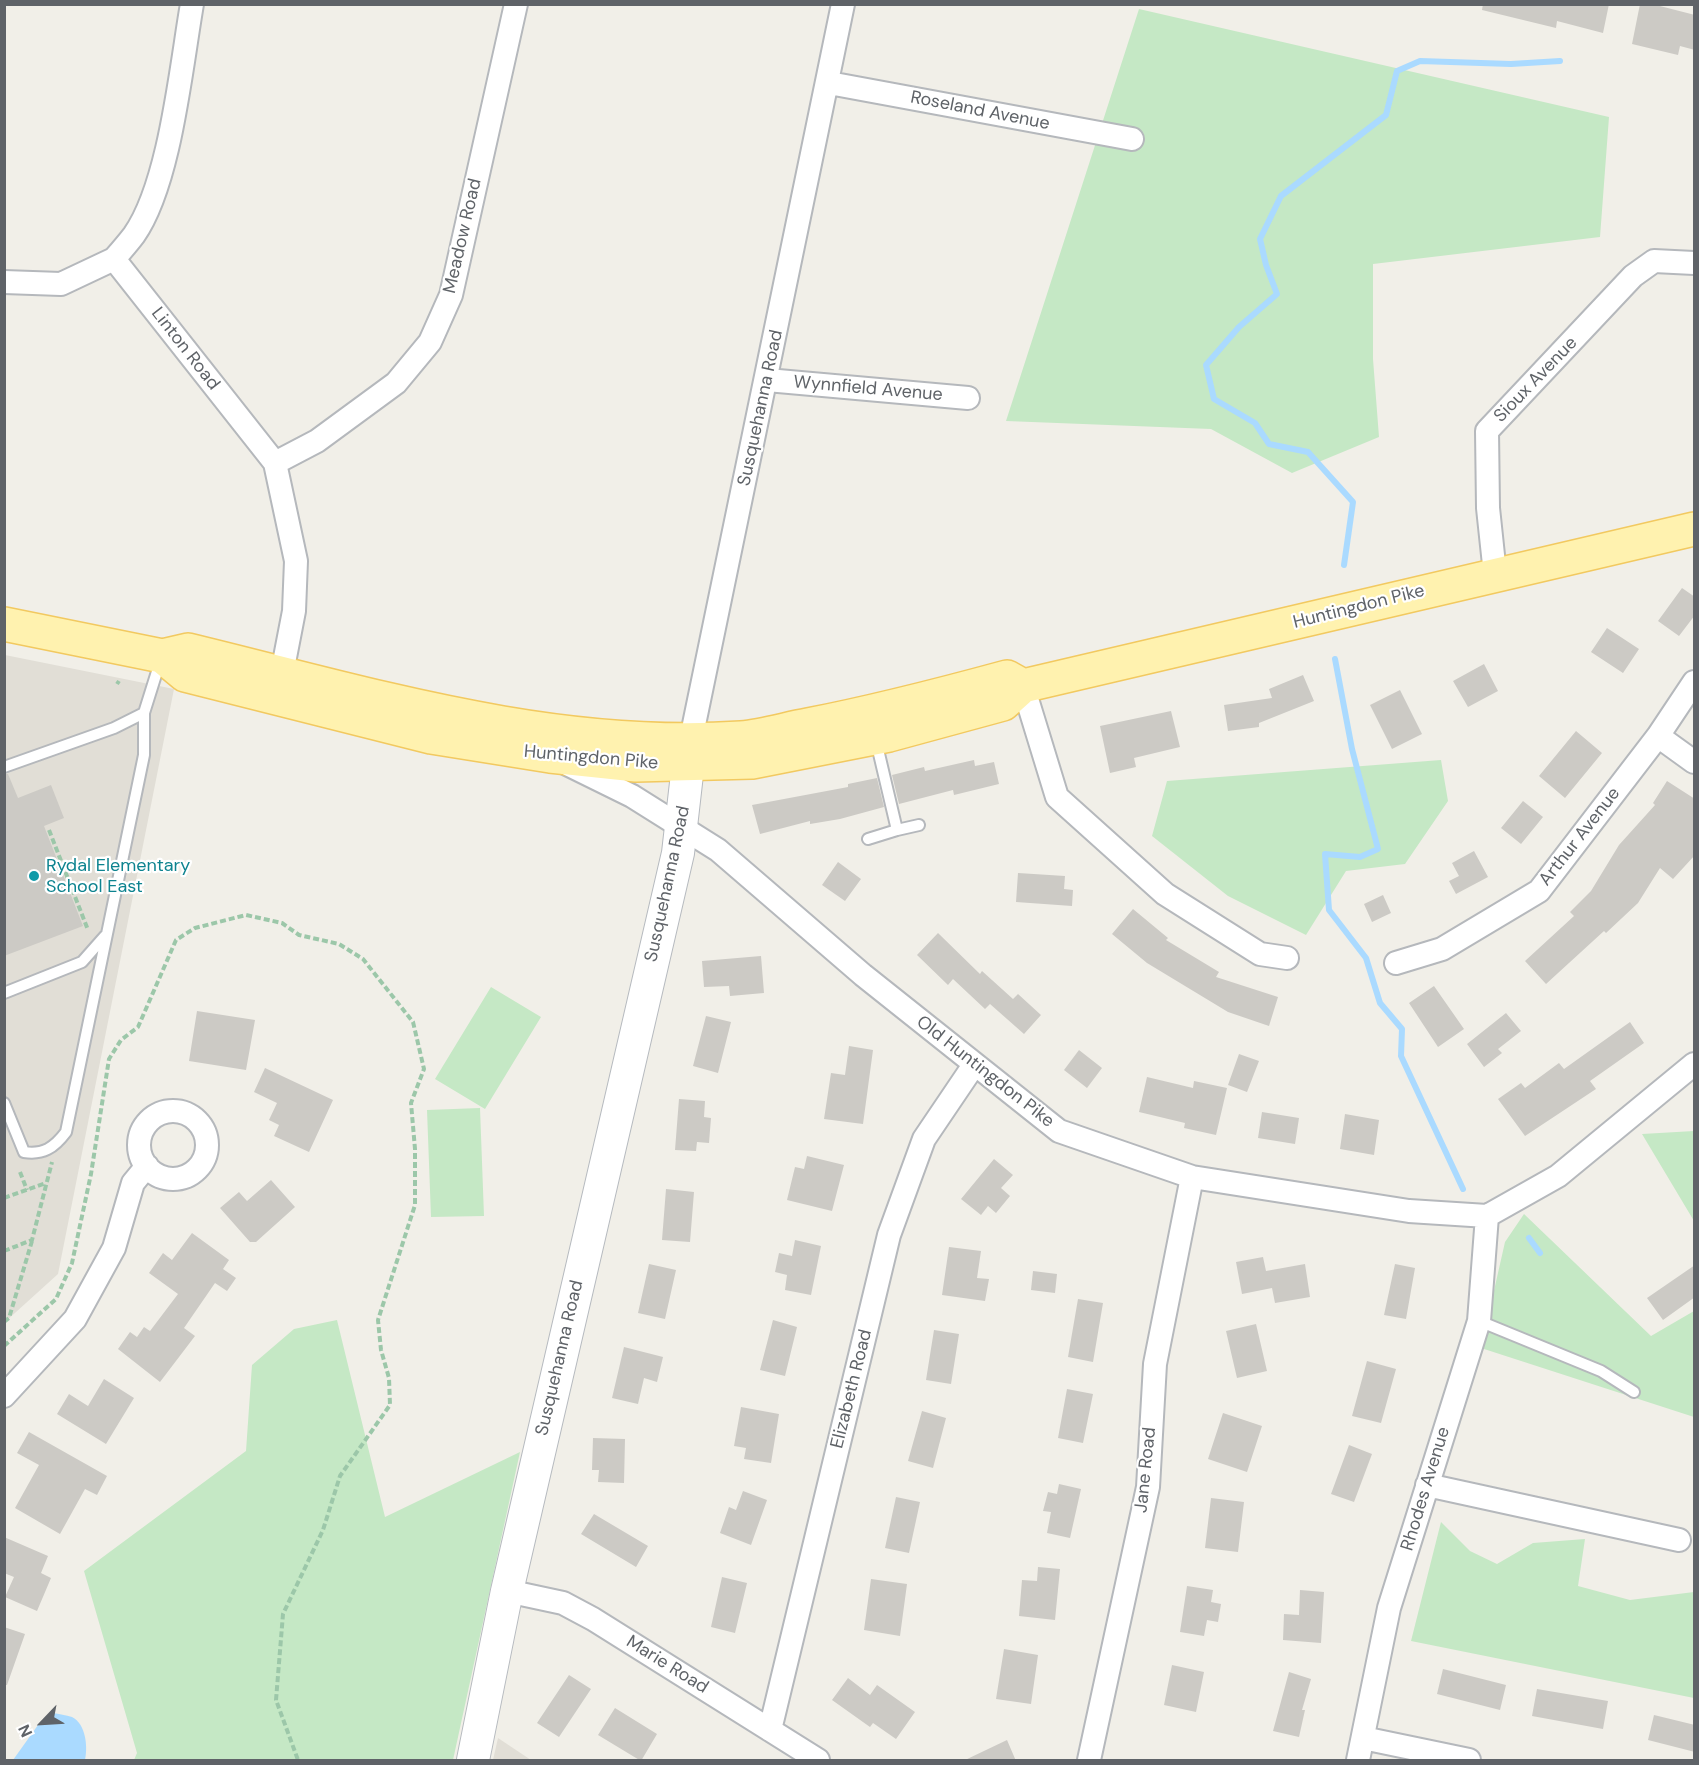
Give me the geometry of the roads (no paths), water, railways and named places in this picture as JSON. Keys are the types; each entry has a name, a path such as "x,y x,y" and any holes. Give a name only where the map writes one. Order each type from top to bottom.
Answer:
{"main road":[{"name":"Huntingdon Pike","path":"275,685 545,730 638,740 690,752 753,762 875,737 1003,704 1023,686 1695,529"},
{"name":"Huntingdon Pike","path":"4,624 162,656 188,650 275,685 431,737 550,756 636,765 743,738 880,711 1006,677 1023,686"},
{"name":"Susquehanna Road","path":"473,1761 507,1591 682,826 690,752"}],"street":[{"path":"4,282 61,284 114,259 135,234 150,203 169,138 192,4"},
{"name":"Meadow Road","path":"275,463 317,441 396,383 430,342 451,296 516,4"},
{"name":"Susquehanna Road","path":"690,752 843,4"},
{"name":"Roseland Avenue","path":"828,83 1132,139"},
{"name":"Linton Road","path":"114,259 275,463 296,561 294,611 275,685"},
{"name":"Sioux Avenue","path":"1495,574 1488,508 1487,432 1633,276 1654,261 1695,262"},
{"name":"Wynnfield Avenue","path":"767,380 968,398"},
{"name":"Arthur Avenue","path":"1396,963 1442,949 1539,891 1658,736 1695,682"},
{"path":"1023,686 1057,797 1165,894 1260,954 1287,958"},
{"path":"1658,736 1695,762"},
{"name":"Old Huntingdon Pike","path":"550,756 632,796 718,850 863,975 1059,1131 1192,1177 1409,1211 1487,1216"},
{"path":"1487,1216 1558,1176 1695,1064"},
{"name":"Elizabeth Road","path":"770,1730 890,1235 924,1138 974,1065"},
{"path":"4,1396 75,1319 114,1248 133,1183 147,1166"},
{"name":"Jane Road","path":"1089,1761 1148,1487 1155,1364 1192,1177"},
{"name":"Rhodes Avenue","path":"1358,1761 1389,1608 1479,1321 1487,1216"},
{"path":"1427,1485 1679,1540"},
{"name":"Marie Road","path":"507,1591 562,1603 583,1614 818,1761"},
{"path":"1363,1738 1469,1761"}],"lane":[{"path":"4,1103 24,1152 36,1154 56,1147 66,1132 144,755 144,713 162,656"},
{"path":"4,767 114,728 144,713"},
{"path":"875,737 897,830"},
{"path":"868,839 919,825"},
{"path":"4,993 82,962 105,936"},
{"path":"1479,1321 1601,1371 1635,1392"}],"water":[{"path":"53,1713 77,1720 83,1730 86,1743 85,1760 13,1760 38,1725"}],"waterway":[{"path":"1344,565 1353,502 1308,452 1269,444 1255,423 1214,399 1206,365 1239,327 1277,294 1266,265 1260,239 1281,196 1386,115 1397,71 1420,61 1511,64 1560,61"},
{"path":"1335,659 1352,749 1378,849 1360,857 1325,854 1329,910 1366,958 1380,1003 1402,1029 1401,1056 1463,1189"},
{"path":"1529,1238 1540,1253"}],"place":[{"name":"Rydal Elementary School East","path":"34,876"}]}
